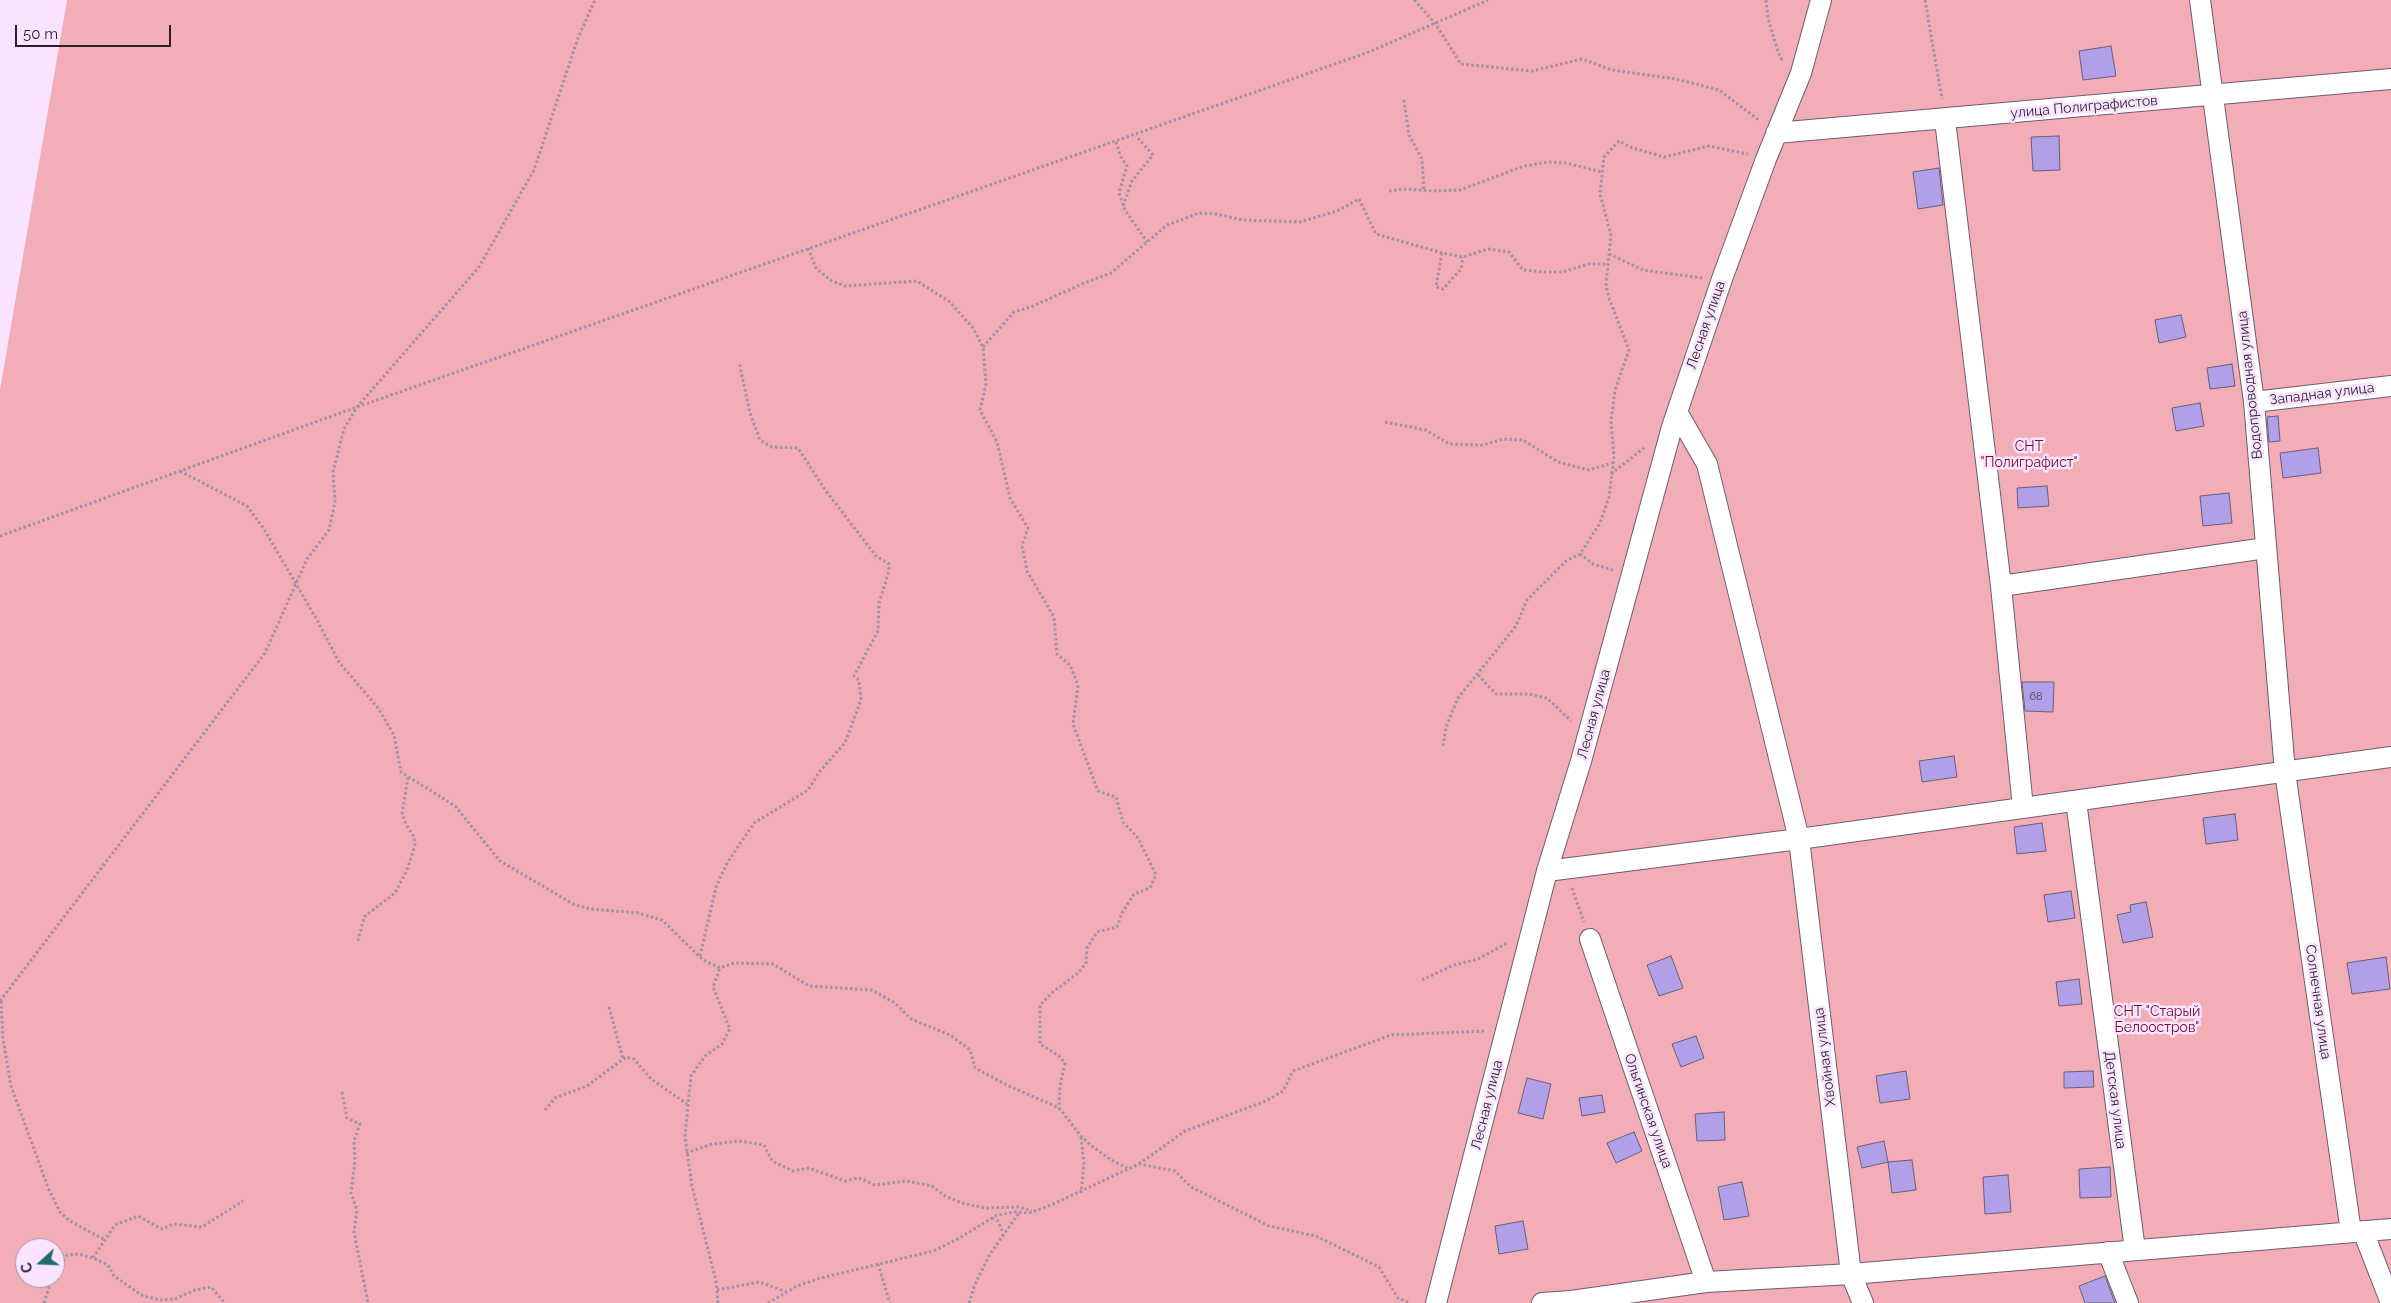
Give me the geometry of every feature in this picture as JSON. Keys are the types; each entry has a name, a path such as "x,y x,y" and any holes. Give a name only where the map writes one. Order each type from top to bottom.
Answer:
{"street":[{"name":"Лесная улица","path":"1436,1303 1532,931 1557,870 1586,741 1675,420 1722,279 1776,133 1802,73 1821,0"},
{"name":"Водопроводная улица","path":"2200,0 2254,402 2285,772"},
{"name":"улица Полиграфистов","path":"1776,133 1945,120 2391,79"},
{"path":"1945,120 2001,586 2023,808"},
{"name":"Западная улица","path":"2254,402 2391,386"},
{"name":"Хвойная улица","path":"1675,420 1707,464 1799,839 1851,1274 1863,1303"},
{"path":"2001,586 2266,548"},
{"path":"1557,870 1799,839 2391,757"},
{"name":"Солнечная улица","path":"2285,772 2357,1232 2391,1303"},
{"name":"Детская улица","path":"2076,801 2135,1250"},
{"name":"Ольгинская улица","path":"1590,939 1706,1282"},
{"path":"1542,1303 1571,1302 1706,1282 1851,1274 2391,1229"},
{"path":"2108,1252 2128,1303"}],"path":[{"path":"105,1240 70,1221 60,1212 49,1190 12,1086 3,1039 0,1001 265,652 307,559 329,530 335,502 333,472 344,429 357,407 479,267 534,170 578,38 595,0"},
{"path":"1414,0 1435,23 1461,64 1532,71 1582,58 1612,70 1676,79 1719,90 1776,133"},
{"path":"0,536 357,407 1369,52 1488,0"},
{"path":"1766,0 1768,18 1778,52 1796,87"},
{"path":"1925,0 1945,120"},
{"path":"1404,100 1409,135 1422,159 1424,191"},
{"path":"1123,206 1132,181 1153,155 1135,135"},
{"path":"1443,746 1446,727 1458,698 1516,626 1527,600 1566,561 1580,554 1600,523 1610,497 1613,463 1611,421 1615,390 1629,350 1609,298 1606,284 1611,235 1600,194 1604,157 1620,141 1630,148 1664,157 1709,146 1766,159"},
{"path":"1116,142 1121,157 1127,166 1119,194 1123,206 1147,242"},
{"path":"1389,191 1403,189 1424,191 1460,190 1524,166 1548,162 1566,163 1602,172"},
{"path":"983,347 1014,312 1031,308 1082,284 1111,273 1167,225 1199,213 1216,214 1243,220 1300,222 1337,211 1359,199 1376,234 1442,253 1463,257 1488,250 1509,252 1523,270 1544,272 1562,272 1589,264 1608,264"},
{"path":"808,248 816,268 830,280 846,286 917,281 950,302 973,328 983,347 986,384 980,410 997,442 1010,498 1028,528 1022,546 1027,571 1054,617 1057,654 1070,665 1078,685 1073,724 1098,791 1116,797 1123,822 1138,838 1156,875 1150,888 1134,894 1122,912 1117,927 1097,932 1087,948 1086,963 1078,973 1053,992 1040,1005 1040,1044 1059,1056 1065,1063 1058,1108"},
{"path":"1442,253 1436,286 1443,289 1461,269 1463,257"},
{"path":"1609,254 1643,270 1722,279"},
{"path":"700,957 716,886 727,863 754,823 808,790 820,771 845,744 861,700 859,680 854,676 878,631 879,603 889,571 889,564 876,556 826,491 798,448 772,447 760,440 750,413 739,362"},
{"path":"1611,474 1675,420"},
{"path":"1385,422 1426,430 1449,444 1483,445 1503,439 1523,440 1558,462 1589,470 1613,463"},
{"path":"180,471 247,506 264,529 339,662 378,708 394,735 401,772 455,806 500,861 573,904 590,908 638,913 662,920 700,957 720,968 734,963 773,964 809,986 872,990 895,1003 911,1020 950,1035 970,1050 975,1068 1058,1108 1081,1136 1111,1160 1129,1169"},
{"path":"1580,554 1592,564 1612,570 1630,580"},
{"path":"1478,675 1496,694 1529,694 1547,698 1563,713 1586,741"},
{"path":"358,941 364,917 394,893 407,870 415,845 414,837 402,814 408,777"},
{"path":"1557,870 1590,939"},
{"path":"1422,980 1454,965 1498,950 1521,934 1532,931"},
{"path":"718,1303 717,1290 700,1222 686,1153 687,1104 691,1076 704,1056 722,1044 730,1028 713,987 720,968"},
{"path":"609,1007 623,1059"},
{"path":"768,1303 797,1286 822,1278 933,1251 956,1240 997,1215 1033,1212 1081,1192 1139,1164 1185,1131 1266,1101 1283,1090 1293,1071 1319,1061 1391,1036 1506,1030"},
{"path":"545,1110 555,1098 587,1086 626,1057 634,1059 651,1079 687,1104"},
{"path":"342,1092 346,1118 360,1124 354,1141 355,1161 351,1193 357,1210 354,1232 368,1303"},
{"path":"1081,1136 1084,1163 1081,1192"},
{"path":"686,1153 712,1144 739,1140 764,1145 772,1161 794,1171 809,1168 845,1181 859,1178 875,1186 906,1181 932,1186 944,1196 985,1208 1019,1207 1033,1212"},
{"path":"1139,1164 1176,1171 1191,1187 1269,1226 1316,1236 1379,1267 1398,1298 1410,1303"},
{"path":"93,1258 115,1225 138,1216 162,1230 173,1224 202,1227 243,1201"},
{"path":"969,1303 975,1284 1003,1234 1019,1213"},
{"path":"992,1218 998,1221 1003,1234"},
{"path":"65,1258 67,1255 78,1254 108,1265 114,1276 143,1296 160,1300 175,1299 211,1287 225,1303"},
{"path":"878,1264 890,1303"},
{"path":"717,1290 759,1282 787,1292"},
{"path":"44,1303 49,1288"}],"green space":[{"path":"67,0 2391,0 2391,1303 0,1303 0,390"}],"building":[{"path":"2111,46 2116,76 2083,80 2079,51"},
{"path":"2059,136 2060,170 2033,171 2031,137"},
{"path":"1939,168 1943,205 1918,209 1913,172"},
{"path":"2181,315 2186,337 2159,343 2155,320"},
{"path":"2232,364 2235,386 2210,389 2207,368"},
{"path":"2200,403 2204,426 2176,431 2172,408"},
{"path":"2278,416 2280,441 2269,442 2267,417"},
{"path":"2318,448 2321,473 2283,478 2280,453"},
{"path":"2047,486 2049,506 2018,508 2017,488"},
{"path":"2229,493 2232,523 2203,526 2200,496"},
{"path":"2022,682 2054,682 2053,712 2025,711"},
{"path":"1954,756 1957,777 1922,782 1919,761"},
{"path":"2235,814 2238,840 2206,844 2203,818"},
{"path":"2042,823 2046,851 2017,854 2014,827"},
{"path":"2071,891 2075,918 2048,922 2044,895"},
{"path":"2146,902 2153,937 2123,943 2117,915 2131,912 2130,905"},
{"path":"1671,956 1683,988 1659,996 1647,965"},
{"path":"2386,957 2390,989 2352,994 2347,963"},
{"path":"2079,979 2082,1004 2059,1006 2056,982"},
{"path":"1696,1036 1704,1058 1681,1067 1672,1044"},
{"path":"1906,1071 1910,1099 1880,1103 1876,1076"},
{"path":"2093,1071 2094,1087 2064,1088 2064,1072"},
{"path":"1527,1078 1551,1084 1543,1119 1518,1113"},
{"path":"1602,1095 1605,1112 1582,1116 1579,1098"},
{"path":"1724,1112 1725,1140 1697,1141 1695,1114"},
{"path":"1634,1132 1642,1151 1616,1163 1607,1143"},
{"path":"1884,1141 1888,1162 1862,1168 1857,1147"},
{"path":"1912,1160 1916,1190 1892,1193 1888,1162"},
{"path":"2110,1167 2111,1197 2080,1198 2079,1169"},
{"path":"2008,1175 2011,1212 1985,1214 1983,1177"},
{"path":"1742,1182 1749,1216 1724,1220 1718,1187"},
{"path":"1523,1221 1528,1249 1499,1254 1495,1226"},
{"path":"2105,1276 2115,1303 2085,1303 2079,1286"}],"park label":[{"name":"СНТ \"Полиграфист\"","path":"2029,456"},
{"name":"СНТ \"Старый Белоостров\"","path":"2157,1020"}]}
